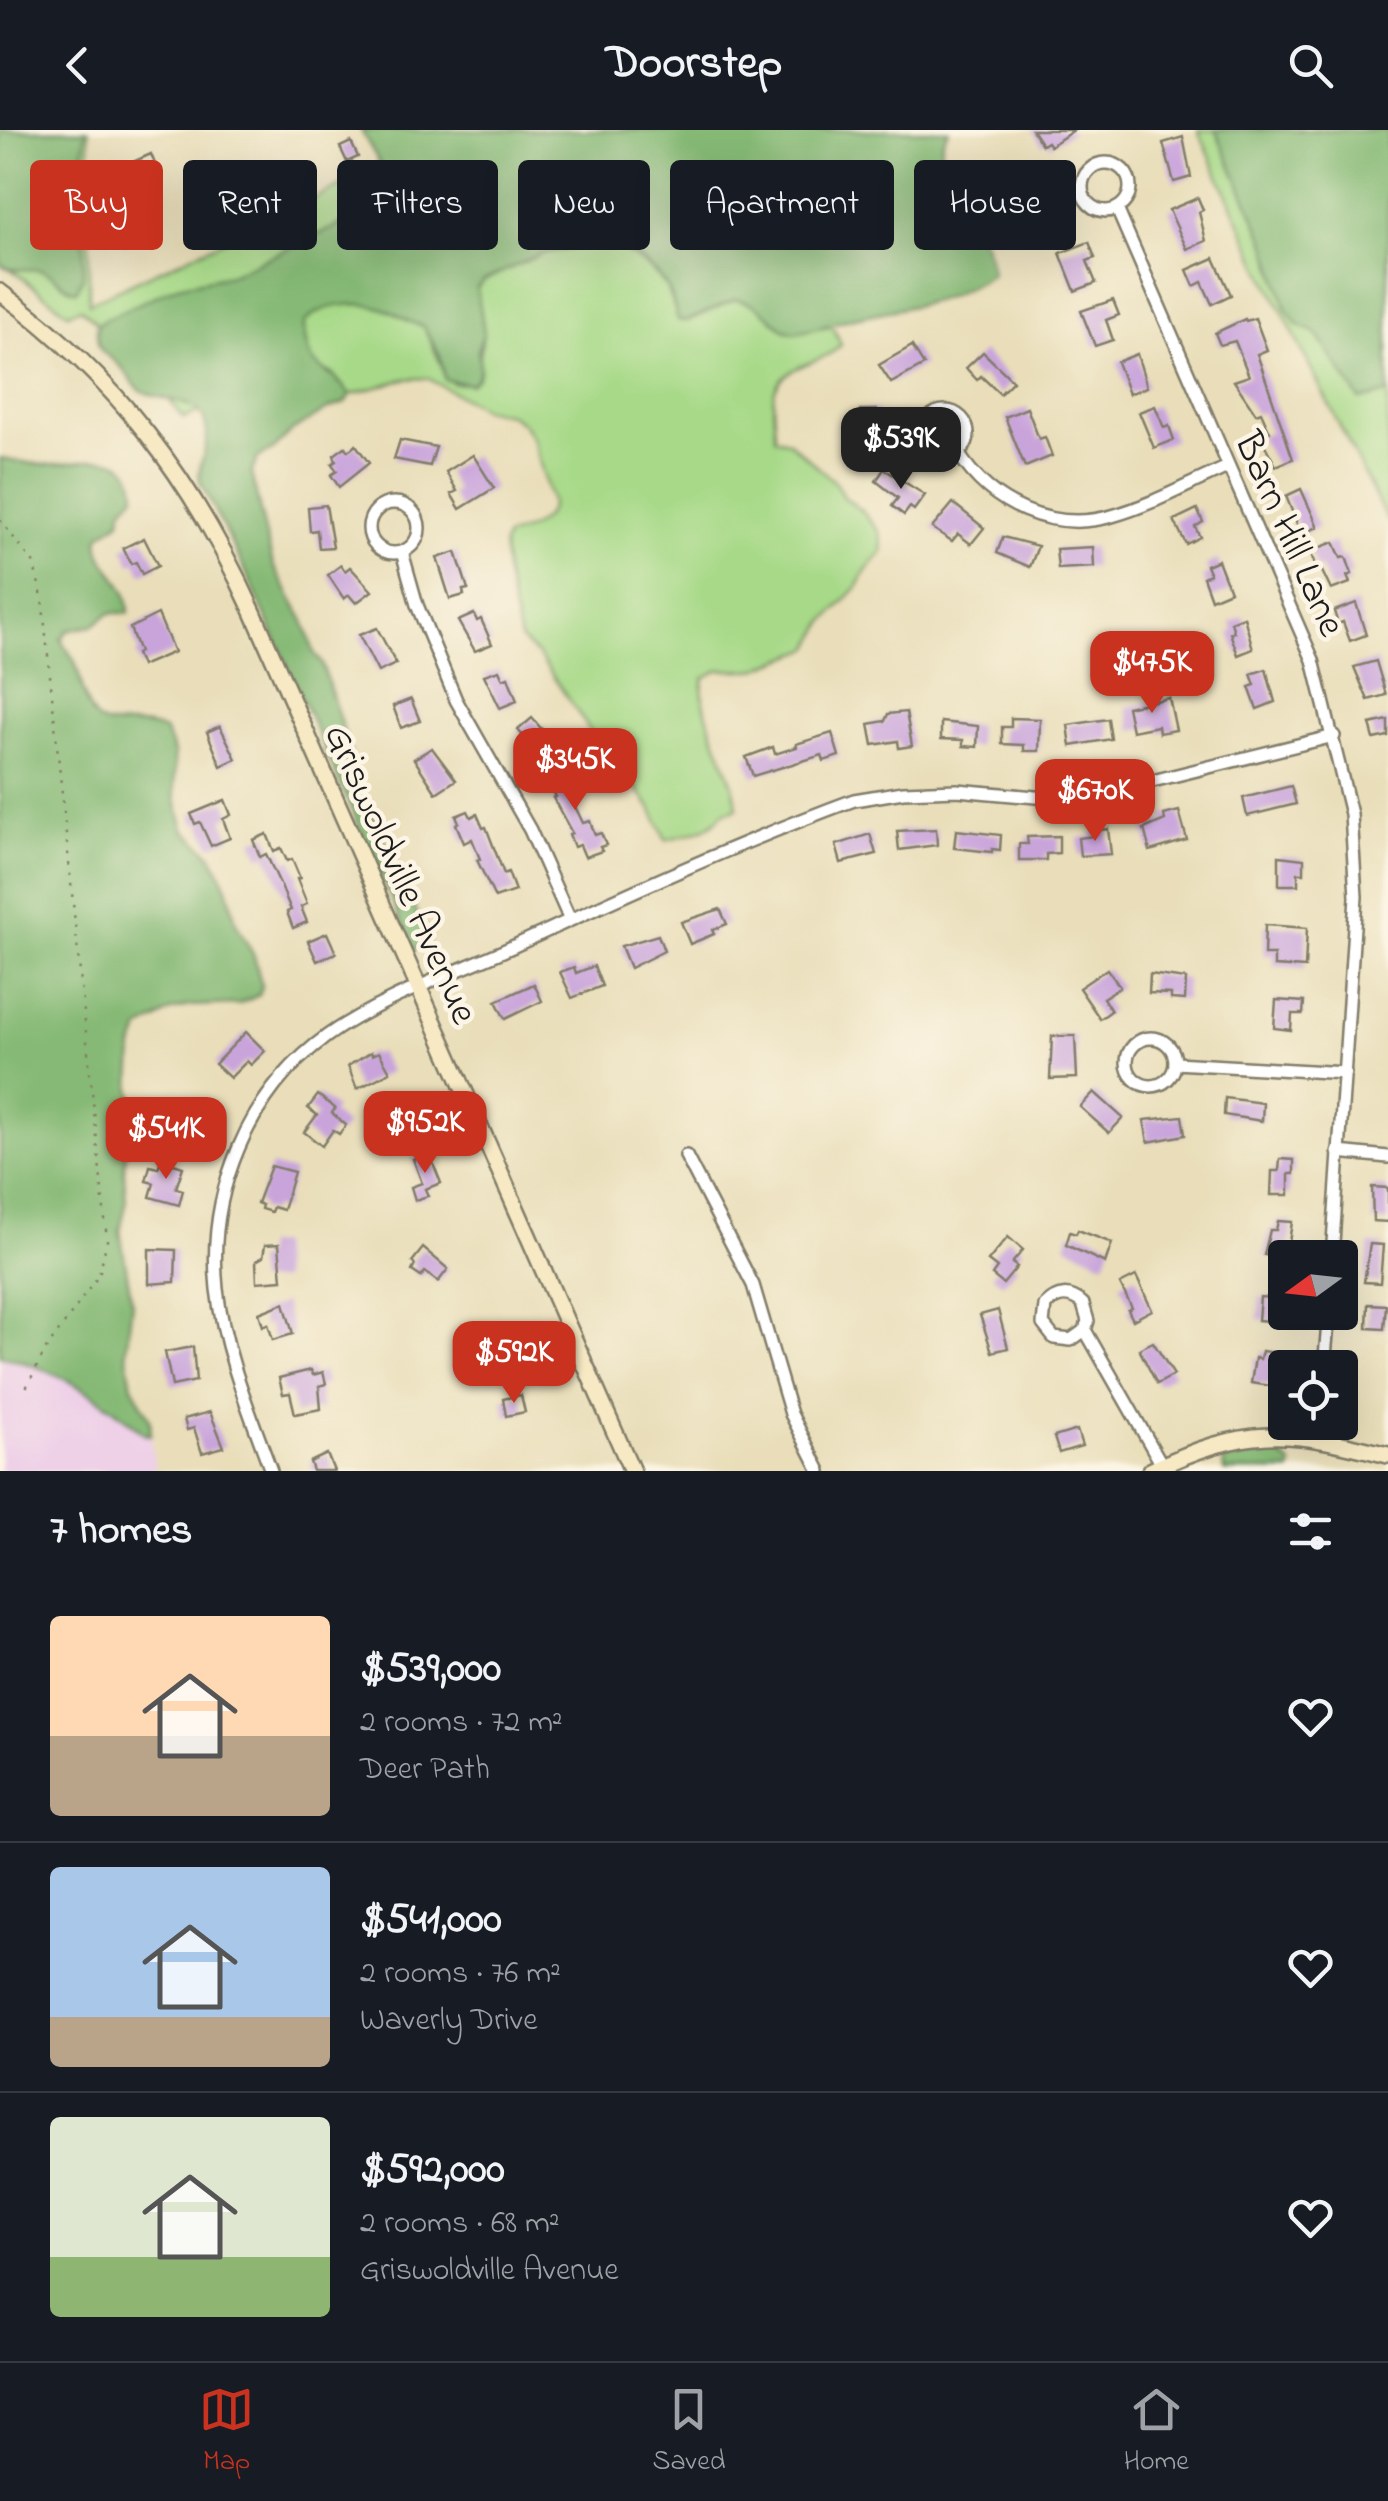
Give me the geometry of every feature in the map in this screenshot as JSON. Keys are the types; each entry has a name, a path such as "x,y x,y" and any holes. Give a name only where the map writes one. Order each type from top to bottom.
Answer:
{"street":[{"name":"Barn Hill Lane","path":"1114,164 1128,176 1130,195 1118,209 1099,210 1084,198 1083,179 1096,165 1114,164"},
{"name":"Barn Hill Lane","path":"1118,209 1313,660 1351,814 1356,897 1333,1240"},
{"name":"Griswoldville Avenue","path":"0,292 58,337 104,382 189,490 214,533 246,597 632,1471"},
{"path":"948,411 964,420 968,438 958,453 941,457 926,448 922,430 931,415 948,411"},
{"path":"958,453 970,472 1009,506 1059,522 1111,517 1228,467"},
{"path":"390,503 406,506 417,518 415,542 402,552 378,548 370,534 371,518 390,503"},
{"path":"402,552 417,605 456,700 530,830 570,920"},
{"path":"271,1471 226,1333 217,1292 215,1248 222,1195 234,1153 261,1105 296,1062 328,1035 370,1010 570,920 854,800 904,792 956,790 1047,798 1100,794 1334,736"},
{"path":"1152,1038 1169,1046 1175,1063 1167,1080 1150,1086 1133,1078 1127,1061 1135,1044 1152,1038"},
{"path":"1175,1063 1345,1073"},
{"path":"1338,1152 1388,1157"},
{"path":"686,1156 754,1285 791,1414 820,1471"},
{"path":"1085,1330 1071,1340 1054,1338 1043,1324 1045,1306 1059,1296 1076,1298 1087,1312 1085,1330 1156,1468 1200,1448 1241,1437 1268,1437"},
{"path":"1330,1440 1388,1455"}],"path":[{"path":"0,520 33,562 42,596 108,1240 98,1275 46,1349 26,1388"}],"shaded area":[{"path":"0,1356 61,1376 117,1409 151,1435 155,1471 0,1471"}],"green space":[{"path":"0,130 89,130 89,160 30,160 30,250 89,250 89,303 203,250 317,250 317,197 337,188 337,250 498,250 498,201 518,208 518,250 623,250 667,287 679,320 687,321 735,299 760,306 785,331 834,328 841,345 787,374 775,390 775,438 788,441 834,481 844,497 880,533 883,551 823,624 811,648 754,670 719,670 704,678 705,707 737,809 722,813 705,828 666,840 651,808 620,765 600,745 539,656 520,639 503,545 506,537 541,521 551,503 533,439 523,424 509,414 483,409 427,378 405,379 350,395 333,374 313,365 184,418 134,357 81,308 68,313 0,261","holes":["479,306 482,346 474,376 470,384 453,383 423,326"]},
{"path":"0,130 86,130 82,160 30,160 30,250 84,250 83,277 76,291 45,272 9,269 0,264"},
{"path":"361,130 949,130 943,141 943,160 914,160 914,250 986,250 992,274 960,292 930,302 794,333 755,306 735,299 687,321 678,320 663,281 625,250 650,250 650,160 518,160 518,250 562,250 541,254 483,281 477,288 484,332 478,350 480,369 470,384 445,380 440,356 423,326 387,310 342,305 320,311 304,324 313,361 350,395 345,403 292,431 258,458 251,473 273,565 322,664 361,787 420,920 431,934 429,942 414,950 245,570 200,482 207,441 201,414 191,406 140,390 100,349 97,337 97,326 103,320 177,286 230,275 285,250 317,250 317,235 337,226 337,250 498,250 498,160 377,160"},
{"path":"1198,130 1388,130 1388,522 1262,271"},
{"path":"1215,130 1388,130 1388,393 1360,400 1320,339 1298,325 1287,311 1267,245"},
{"path":"0,458 41,464 107,460 127,469 133,479 135,495 123,508 120,521 99,536 102,556 124,590 129,613 110,613 92,626 68,630 61,640 74,660 94,717 111,725 145,725 165,731 174,752 175,797 184,829 212,856 227,887 236,923 254,956 262,987 259,995 239,1004 189,1006 171,1011 141,1029 133,1047 131,1088 137,1115 128,1133 126,1204 120,1231 132,1303 126,1351 132,1386 150,1419 151,1435 144,1434 77,1386 40,1368 0,1356"},
{"path":"1276,1452 1292,1464 1291,1471 1224,1471 1223,1460"}],"building":[{"path":"1032,130 1074,130 1050,146 1047,142 1042,145"},
{"path":"1183,137 1191,177 1174,182 1163,143"},
{"path":"351,142 358,157 346,160 340,147"},
{"path":"1198,198 1206,241 1187,249 1169,210"},
{"path":"1089,242 1095,258 1087,261 1096,283 1075,291 1060,253"},
{"path":"1214,258 1231,295 1212,304 1202,282 1194,286 1187,270"},
{"path":"1113,300 1119,315 1106,320 1113,340 1095,346 1081,311"},
{"path":"1255,318 1267,350 1257,354 1293,459 1276,466 1260,436 1270,432 1261,412 1256,414 1234,381 1249,376 1235,341 1220,345 1215,333"},
{"path":"912,346 924,365 891,383 879,365"},
{"path":"983,352 1013,381 1000,394 966,368"},
{"path":"1137,354 1147,387 1129,394 1117,362"},
{"path":"1155,406 1174,440 1154,448 1139,412"},
{"path":"1027,408 1039,439 1045,437 1052,456 1025,467 1005,417"},
{"path":"860,410 877,410 880,443 858,443 858,434 849,434 849,419 860,419"},
{"path":"400,440 436,447 430,466 394,459"},
{"path":"356,445 369,463 339,487 331,475 337,471 332,464 336,461 334,455"},
{"path":"473,455 494,488 460,509 451,494 457,491 446,472"},
{"path":"884,469 925,495 914,510 910,507 904,515 892,506 898,498 876,481"},
{"path":"1301,489 1318,527 1301,534 1286,496"},
{"path":"953,503 984,528 971,544 958,534 952,541 932,528"},
{"path":"326,505 333,547 319,548 317,530 310,531 308,507"},
{"path":"1197,509 1203,522 1195,527 1200,537 1186,544 1174,520"},
{"path":"1003,537 1038,546 1030,567 997,553"},
{"path":"144,538 158,566 142,574 123,548"},
{"path":"1334,542 1341,558 1346,557 1352,574 1347,576 1350,583 1331,590 1310,551"},
{"path":"1093,547 1094,567 1058,569 1056,549"},
{"path":"456,552 468,589 463,590 464,595 450,599 437,558"},
{"path":"1218,560 1230,591 1211,599 1203,577 1210,574 1206,565"},
{"path":"341,565 345,571 350,567 372,591 356,603 349,595 344,599 328,575"},
{"path":"1356,603 1366,635 1350,641 1334,611"},
{"path":"158,614 174,652 141,666 130,628"},
{"path":"474,614 477,621 481,619 492,644 475,651 458,621"},
{"path":"1244,617 1253,649 1238,655 1230,633 1234,632 1231,622"},
{"path":"377,628 396,664 378,672 359,635"},
{"path":"1376,661 1386,695 1368,700 1354,667"},
{"path":"1266,669 1275,702 1257,709 1249,687 1255,685 1251,674"},
{"path":"499,670 503,679 508,677 517,701 500,708 484,675"},
{"path":"1169,698 1176,730 1159,733 1158,726 1132,731 1127,707"},
{"path":"411,699 420,721 401,728 393,706"},
{"path":"906,712 912,746 899,748 898,741 873,745 869,724 885,721 888,714"},
{"path":"532,718 552,741 534,757 520,740 524,737 518,730"},
{"path":"1011,718 1040,719 1039,751 1024,751 1024,745 1002,744 1002,727 1011,727"},
{"path":"1108,719 1111,739 1071,746 1068,725"},
{"path":"1388,720 1388,736 1374,739 1370,724"},
{"path":"941,722 978,726 977,747 963,746 963,740 941,739"},
{"path":"220,726 236,759 221,766 207,732"},
{"path":"832,733 839,756 824,761 822,755 753,776 746,757 773,747 775,754"},
{"path":"432,748 456,780 436,793 414,759"},
{"path":"567,765 581,793 571,798 583,823 590,821 595,835 601,833 606,845 600,847 602,851 585,857 580,845 574,847 569,834 572,833 553,798 556,797 551,786 557,783 552,772"},
{"path":"1291,786 1296,804 1247,816 1243,798"},
{"path":"225,800 231,815 223,819 230,838 211,846 200,822 195,824 191,814"},
{"path":"468,811 471,817 477,814 483,828 486,827 504,874 508,872 515,891 495,898 472,839 464,843 456,824 456,816"},
{"path":"1179,811 1187,840 1150,851 1144,829 1165,820 1164,815"},
{"path":"936,829 937,845 899,850 897,831"},
{"path":"1108,829 1111,854 1080,856 1078,838"},
{"path":"956,830 1001,835 1000,850 954,848"},
{"path":"267,834 274,851 281,848 287,861 292,859 300,878 297,879 307,904 301,907 307,922 293,928 287,912 291,910 281,886 266,854 260,857 253,840"},
{"path":"870,834 876,854 841,863 836,845"},
{"path":"1059,836 1059,853 1046,854 1046,860 1019,860 1019,844 1028,844 1027,837"},
{"path":"1279,856 1304,859 1304,873 1298,873 1298,885 1279,885"},
{"path":"720,909 727,924 690,944 681,922"},
{"path":"1265,925 1307,928 1305,968 1274,966 1274,955 1264,955"},
{"path":"327,933 336,953 317,961 308,941"},
{"path":"658,935 664,951 630,968 621,946"},
{"path":"594,966 602,986 572,998 560,972 574,967 576,973"},
{"path":"1107,969 1120,987 1103,998 1111,1011 1100,1019 1079,988"},
{"path":"1150,974 1186,979 1185,1000 1171,999 1171,994 1149,993"},
{"path":"534,984 542,1001 505,1019 496,1001"},
{"path":"1276,1000 1304,1002 1303,1014 1292,1014 1291,1030 1274,1028"},
{"path":"246,1032 265,1051 251,1065 247,1061 230,1078 215,1064"},
{"path":"1052,1036 1075,1036 1077,1078 1050,1079"},
{"path":"371,1052 379,1052 390,1072 357,1089 348,1066"},
{"path":"1094,1092 1123,1118 1109,1133 1080,1107"},
{"path":"318,1095 335,1108 332,1113 346,1125 339,1134 333,1130 322,1146 304,1132 317,1115 308,1108"},
{"path":"1225,1098 1263,1103 1262,1121 1224,1115"},
{"path":"196,1099 214,1109 193,1146 175,1136 180,1127 176,1125"},
{"path":"1182,1116 1185,1135 1148,1142 1144,1120"},
{"path":"429,1153 441,1183 425,1189 428,1196 415,1200 411,1187 422,1183 413,1159"},
{"path":"1280,1159 1294,1160 1289,1195 1271,1195 1272,1171 1279,1171"},
{"path":"161,1160 183,1167 176,1188 183,1190 179,1205 150,1197 154,1183 146,1181 150,1166 158,1168"},
{"path":"271,1166 294,1172 283,1210 273,1207 271,1212 257,1203"},
{"path":"1372,1187 1388,1188 1388,1222 1373,1221"},
{"path":"1278,1221 1292,1222 1289,1240 1268,1240 1268,1256 1264,1255 1270,1230 1276,1230"},
{"path":"1078,1230 1112,1243 1105,1263 1066,1245 1070,1232 1076,1234"},
{"path":"1008,1237 1023,1250 1012,1263 1017,1267 1003,1284 992,1275 997,1268 988,1261"},
{"path":"279,1244 282,1280 257,1282 256,1261 263,1257 265,1245"},
{"path":"1370,1244 1383,1245 1380,1283 1364,1282"},
{"path":"423,1248 448,1269 438,1282 425,1272 421,1277 412,1271 412,1262"},
{"path":"149,1249 176,1250 175,1282 149,1284"},
{"path":"1136,1276 1152,1310 1133,1320 1128,1310 1132,1308 1120,1284"},
{"path":"1260,1297 1268,1298 1268,1321 1258,1320"},
{"path":"284,1303 293,1334 273,1340 259,1313"},
{"path":"1368,1304 1386,1305 1384,1329 1367,1328"},
{"path":"998,1310 1008,1348 992,1352 980,1315"},
{"path":"480,1324 485,1351 495,1349 499,1366 470,1371 462,1327"},
{"path":"1153,1342 1174,1375 1157,1384 1139,1349"},
{"path":"193,1347 196,1381 172,1386 165,1352"},
{"path":"1262,1351 1268,1352 1268,1386 1251,1383 1255,1358 1260,1359"},
{"path":"311,1370 313,1375 323,1372 326,1384 319,1386 321,1409 295,1414 290,1393 283,1394 279,1378"},
{"path":"521,1395 525,1412 506,1416 503,1399"},
{"path":"210,1412 224,1447 202,1453 194,1428 187,1430 184,1419"},
{"path":"1077,1430 1082,1446 1059,1453 1054,1437"},
{"path":"327,1454 334,1471 313,1471 310,1462"}]}
